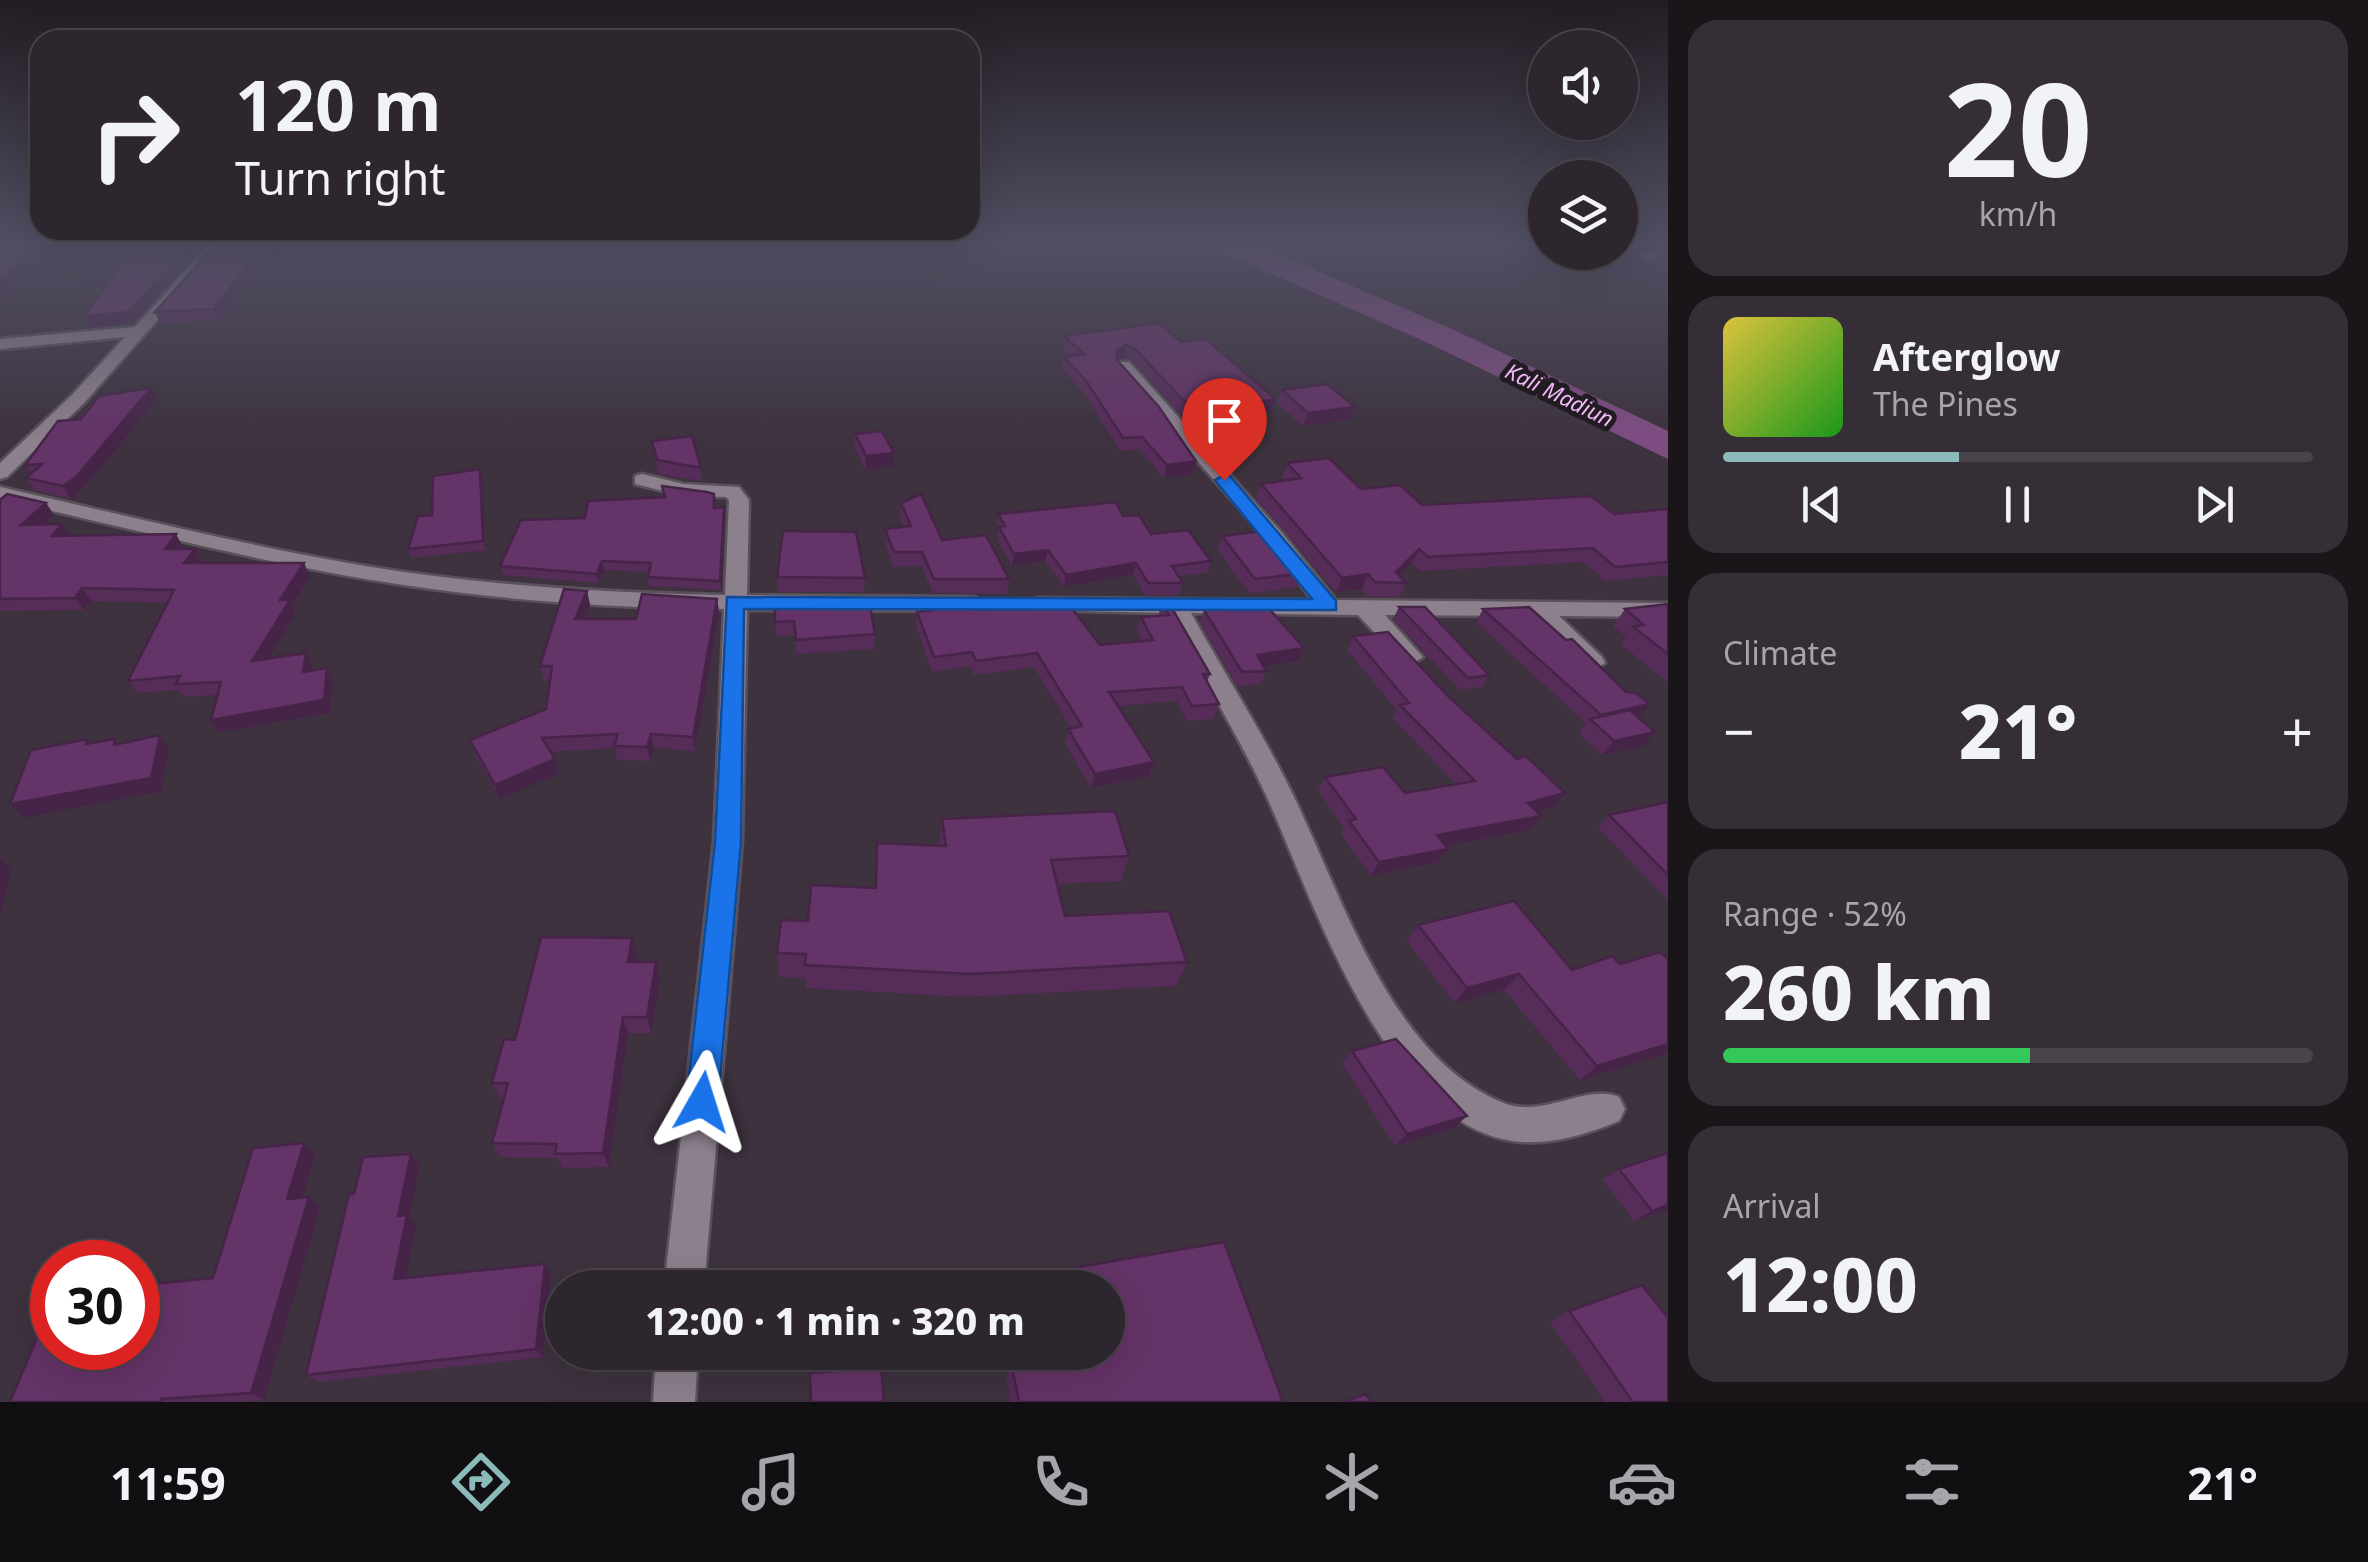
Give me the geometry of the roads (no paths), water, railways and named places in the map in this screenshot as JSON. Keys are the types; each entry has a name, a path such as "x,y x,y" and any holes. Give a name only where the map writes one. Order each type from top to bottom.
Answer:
{"street":[{"path":"0,473 78,399 158,310"},
{"path":"0,344 140,331"},
{"path":"1123,366 1275,537 1328,605"},
{"path":"642,480 737,494 728,842 686,1270"},
{"path":"0,493 358,572 463,586 734,602 1668,610"},
{"path":"1175,606 1277,791 1368,991 1428,1073 1464,1103 1496,1120 1532,1126 1607,1109"},
{"path":"1363,606 1427,674"},
{"path":"1536,607 1614,683"},
{"path":"674,1402 677,1370"}],"waterway":[{"name":"Kali Madiun","path":"1381,310 1668,447"}]}
